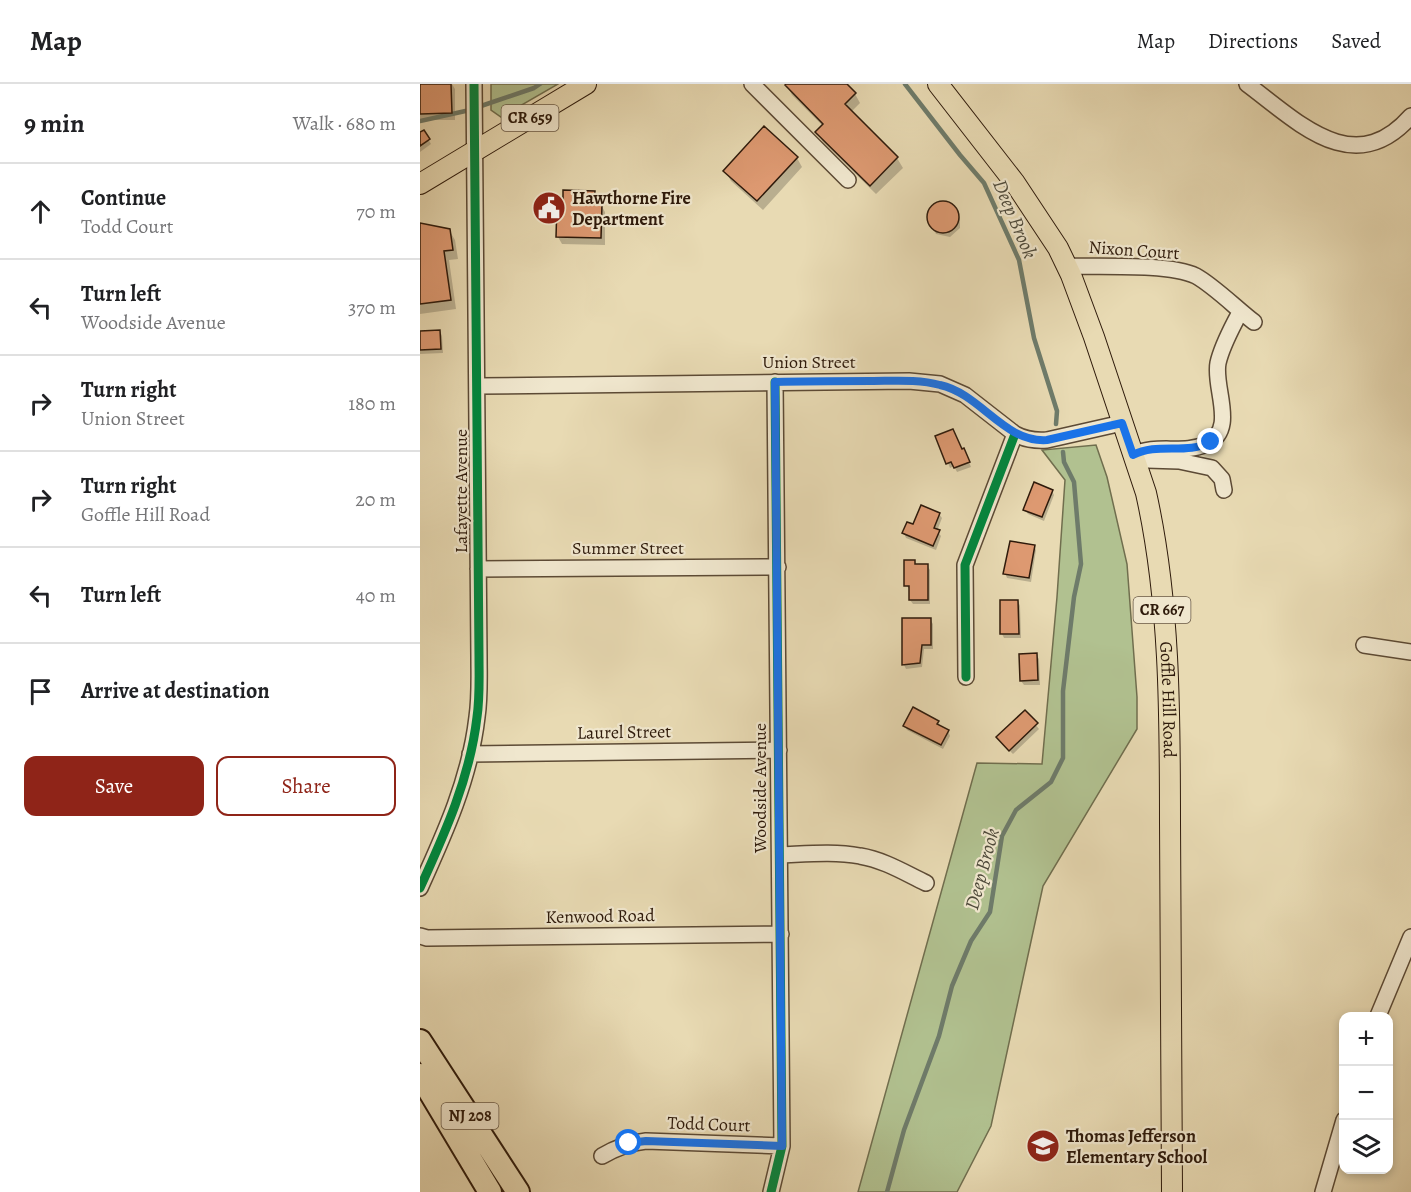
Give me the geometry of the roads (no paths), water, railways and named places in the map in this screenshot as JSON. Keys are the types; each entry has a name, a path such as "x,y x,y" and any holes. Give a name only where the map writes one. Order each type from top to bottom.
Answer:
{"highway":[{"name":"NJ 208","path":"420,1041 518,1192"},
{"name":"NJ 208","path":"420,1075 490,1192"}],"main road":[{"name":"CR 659","path":"420,184 586,84"},
{"name":"Goffle Hill Road","path":"938,84 1015,183 1047,229 1066,266 1094,337 1146,493 1156,548 1168,669 1172,1192"}],"street":[{"name":"Lafayette Avenue","path":"420,888 452,816 466,773 478,717 474,84"},
{"path":"1247,84 1320,136 1346,146 1362,146 1378,142 1396,132 1411,116"},
{"path":"760,87 848,180"},
{"name":"Nixon Court","path":"1066,266 1176,270 1195,276 1254,322"},
{"path":"1133,455 1150,449 1189,449 1203,446 1216,437 1221,425 1223,408 1217,377 1218,364 1225,342 1240,312"},
{"name":"Union Street","path":"477,386 909,381 940,384 965,395 1015,434 1034,441 1122,423"},
{"name":"Woodside Avenue","path":"771,1192 782,1146 775,382"},
{"path":"966,677 965,565 1015,434"},
{"path":"1133,455 1147,460 1179,460 1212,468 1222,479 1224,490"},
{"name":"Summer Street","path":"478,569 778,567"},
{"path":"1364,645 1411,652"},
{"name":"Laurel Street","path":"470,754 779,750"},
{"path":"780,855 824,853 860,856 892,866 926,883"},
{"name":"Kenwood Road","path":"420,936 439,938 781,934"},
{"path":"1380,1012 1411,937"},
{"path":"1323,1192 1339,1137"},
{"name":"Todd Court","path":"602,1156 614,1148 646,1141 782,1146"}],"waterway":[{"path":"478,107 540,84"},
{"name":"Deep Brook","path":"905,84 984,183 1019,260 1034,338 1057,411 1056,424"},
{"path":"420,121 470,110"},
{"name":"Deep Brook","path":"887,1192 904,1130 939,1036 952,986 971,941 990,912 1002,836 1016,810 1051,782 1063,758 1063,691 1074,597 1081,564 1074,482 1064,462 1063,452"}],"place":[{"name":"Hawthorne Fire Department","path":"549,208"},
{"name":"Thomas Jefferson Elementary School","path":"1043,1146"}]}
